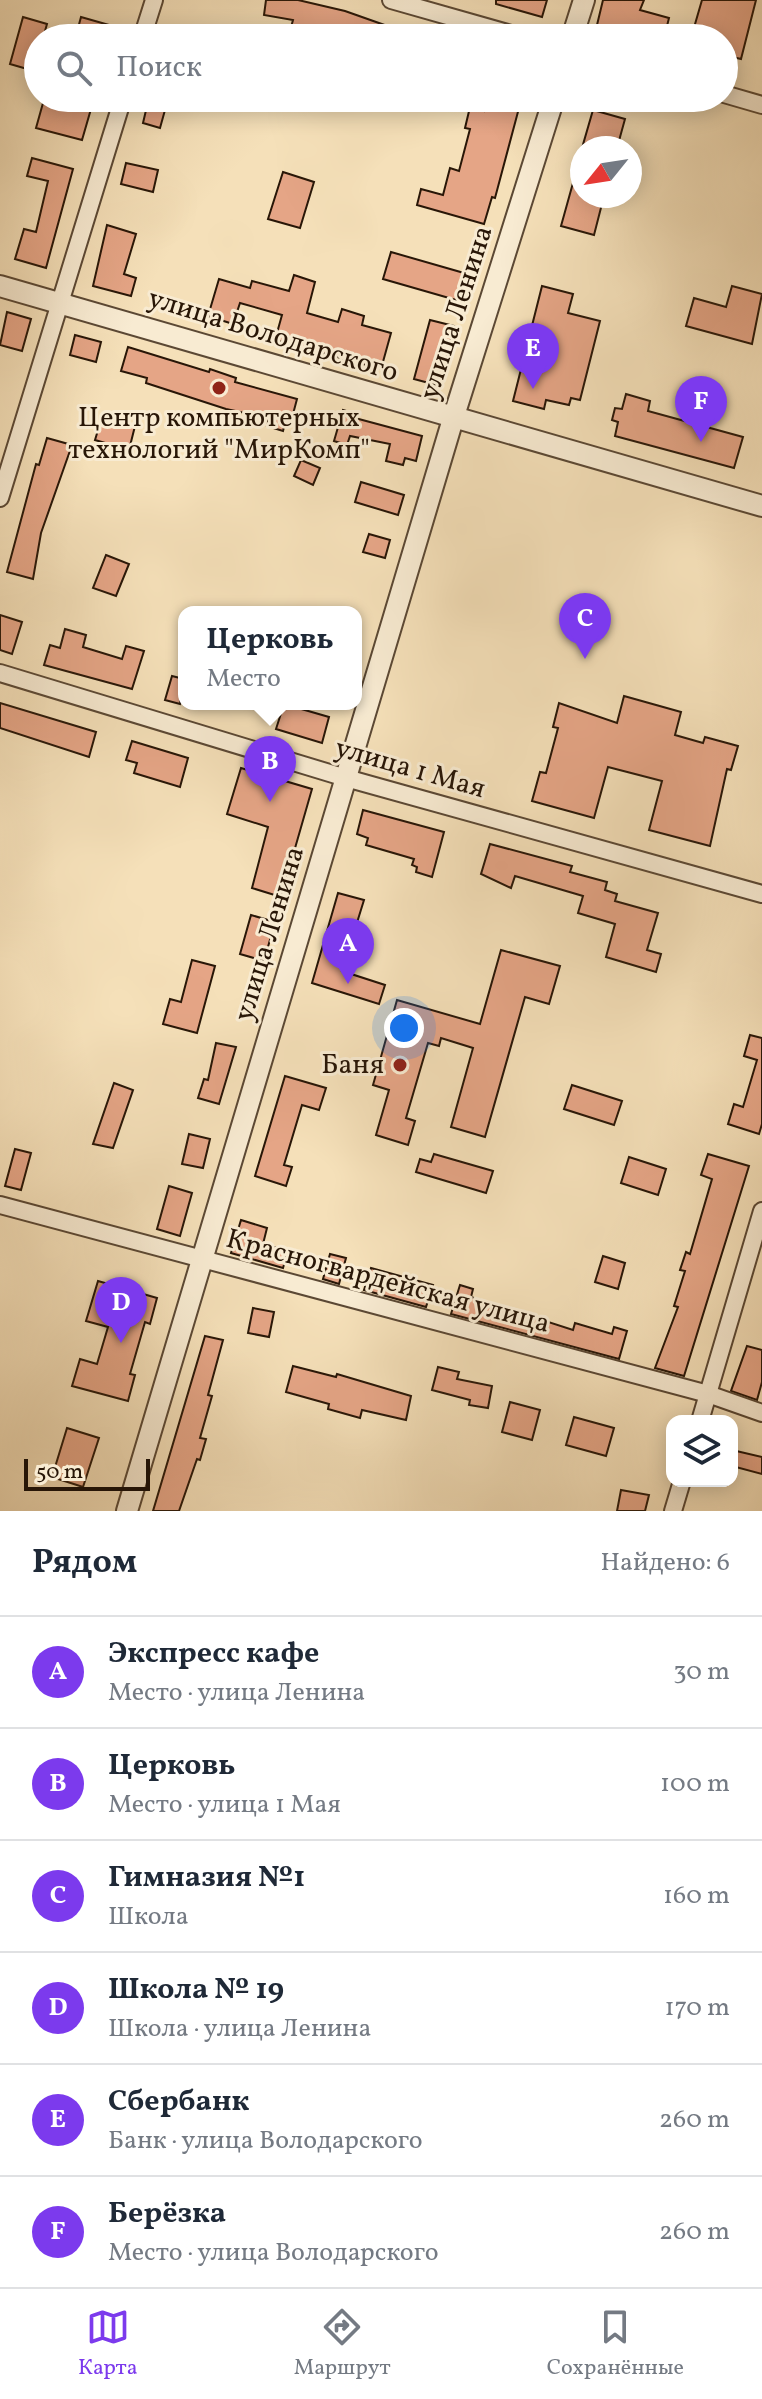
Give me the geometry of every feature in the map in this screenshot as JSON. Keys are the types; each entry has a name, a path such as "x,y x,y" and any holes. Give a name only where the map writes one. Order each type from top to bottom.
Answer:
{"street":[{"path":"146,24 154,0"},
{"path":"391,0 476,24"},
{"path":"576,24 584,0"},
{"path":"738,98 762,105"},
{"path":"0,498 119,112"},
{"name":"улица Ленина","path":"127,1511 453,419 550,112"},
{"name":"улица Володарского","path":"0,286 762,506"},
{"name":"улица 1 Мая","path":"0,673 346,778 762,894"},
{"name":"Красногвардейская улица","path":"0,1205 708,1394 762,1413"},
{"path":"702,1415 762,1211"},
{"path":"673,1511 680,1487"}],"building":[{"path":"266,0 298,0 382,24 292,24 293,20 264,15"},
{"path":"496,0 547,0 542,17 496,4"},
{"path":"603,0 644,0 640,10 669,18 668,24 597,24"},
{"path":"702,0 756,0 741,59 738,58 738,24 695,24"},
{"path":"23,17 47,24 24,24 24,68 10,64"},
{"path":"81,17 106,24 79,24"},
{"path":"40,112 90,112 82,140 36,128"},
{"path":"146,112 164,112 160,128 143,123"},
{"path":"469,112 518,112 495,198 492,197 484,224 417,205 421,189 443,195 450,168 459,171 470,129 465,128"},
{"path":"592,112 625,119 620,136 585,136"},
{"path":"32,158 73,169 46,268 15,259 24,229 36,232 48,181 27,176"},
{"path":"126,163 158,170 153,192 121,184"},
{"path":"283,172 314,182 300,228 268,219"},
{"path":"570,194 570,208 601,208 594,235 561,226"},
{"path":"107,225 136,234 124,274 136,278 131,296 93,286"},
{"path":"391,252 464,273 456,300 383,279"},
{"path":"294,275 315,282 307,313 338,322 342,309 364,316 362,325 391,333 381,369 275,340 282,315 240,303 233,324 208,316 219,279 250,288 252,281 289,291"},
{"path":"542,286 573,294 568,313 600,321 580,400 571,398 569,405 546,400 544,409 513,401"},
{"path":"732,286 762,294 752,344 686,326 694,298 726,307"},
{"path":"7,312 31,319 22,351 0,345"},
{"path":"430,320 454,326 440,386 414,379"},
{"path":"75,335 101,342 96,362 70,355"},
{"path":"128,347 209,372 210,369 236,378 235,382 297,399 292,418 287,416 283,431 267,426 269,418 226,409 146,383 147,378 121,371"},
{"path":"626,394 650,401 648,411 743,437 734,468 615,436 618,422 612,420 615,408 622,409"},
{"path":"343,410 356,414 355,418 422,436 416,461 405,458 403,465 386,461 390,444 350,436 347,445 334,441"},
{"path":"102,417 135,426 129,450 95,440"},
{"path":"47,438 72,445 41,533 33,579 7,572 36,464 39,465"},
{"path":"301,460 320,468 313,485 294,476"},
{"path":"361,482 404,495 398,515 355,502"},
{"path":"369,534 390,540 385,558 363,552"},
{"path":"106,555 129,564 116,596 93,588"},
{"path":"0,615 22,622 12,654 0,650"},
{"path":"65,629 86,635 83,647 122,659 126,646 144,651 132,689 44,665 50,645 60,648"},
{"path":"172,676 178,678 178,703 165,700"},
{"path":"624,696 681,712 675,735 703,743 705,737 738,746 731,770 727,769 710,846 649,830 662,781 608,767 594,818 532,801 540,772 546,773 558,728 553,727 559,703 617,723"},
{"path":"0,703 96,732 89,757 0,728"},
{"path":"282,710 305,710 329,717 322,743 276,729"},
{"path":"132,741 188,758 180,787 134,773 137,763 126,760"},
{"path":"241,768 312,789 281,897 252,888 268,827 227,814"},
{"path":"363,810 444,832 432,877 416,872 417,867 412,865 414,859 366,845 368,838 357,834"},
{"path":"490,844 572,866 570,872 607,882 605,890 617,894 615,901 658,913 647,950 661,954 656,972 606,957 615,924 578,913 583,896 515,876 511,888 481,874"},
{"path":"338,893 364,900 342,971 385,985 379,1004 312,983"},
{"path":"251,915 275,922 264,961 240,954"},
{"path":"501,950 560,966 549,1004 525,997 485,1137 451,1127 473,1048 441,1038 439,1046 428,1043 406,1118 415,1121 408,1145 376,1135 389,1090 373,1085 397,1000 480,1024"},
{"path":"192,960 215,966 197,1033 163,1024 170,999 181,1002"},
{"path":"750,1035 762,1038 762,1124 759,1134 728,1124 734,1104 743,1107 757,1060 744,1056"},
{"path":"216,1043 236,1047 219,1104 198,1098 204,1079 208,1080"},
{"path":"285,1076 326,1088 319,1110 302,1105 284,1165 292,1167 286,1186 255,1176"},
{"path":"114,1083 133,1090 113,1148 93,1144"},
{"path":"572,1085 622,1101 614,1125 564,1109"},
{"path":"189,1134 210,1139 203,1168 182,1164"},
{"path":"15,1149 31,1153 21,1190 5,1186"},
{"path":"434,1154 493,1171 486,1193 416,1172 420,1159 431,1162"},
{"path":"708,1154 749,1166 684,1376 655,1368 678,1307 674,1306 685,1271 680,1270 686,1252 690,1254 712,1179 701,1175"},
{"path":"629,1157 666,1169 658,1195 621,1183"},
{"path":"169,1186 192,1193 180,1236 157,1229"},
{"path":"241,1220 267,1228 263,1244 288,1251 283,1268 231,1253"},
{"path":"330,1254 346,1258 339,1284 323,1279"},
{"path":"603,1256 625,1263 618,1289 595,1282"},
{"path":"371,1268 433,1285 426,1307 364,1290"},
{"path":"98,1281 157,1298 150,1324 145,1322 130,1374 135,1375 128,1401 72,1386 80,1359 97,1364 108,1327 86,1321"},
{"path":"460,1285 473,1289 471,1297 573,1330 575,1323 612,1334 614,1327 627,1331 619,1359 451,1314"},
{"path":"253,1308 274,1312 269,1337 248,1333"},
{"path":"205,1336 223,1340 208,1395 212,1396 200,1438 206,1439 200,1460 197,1459 179,1511 153,1511"},
{"path":"747,1346 762,1350 762,1382 757,1400 731,1391"},
{"path":"293,1366 336,1377 337,1374 411,1396 406,1420 362,1410 360,1418 328,1409 329,1404 286,1392"},
{"path":"438,1367 459,1372 457,1379 492,1386 488,1408 469,1405 470,1400 432,1390"},
{"path":"510,1402 540,1410 532,1440 502,1432"},
{"path":"574,1417 614,1428 606,1456 566,1445"},
{"path":"67,1428 99,1438 83,1487 52,1477"},
{"path":"738,1451 762,1457 762,1474 738,1468"},
{"path":"621,1490 649,1495 645,1511 617,1511"}],"place":[{"name":"Центр компьютерных технологий \"МирКомп\"","path":"219,388"},
{"name":"Сбербанк","path":"533,389"},
{"name":"Берёзка","path":"701,442"},
{"name":"Гимназия №1","path":"585,659"},
{"name":"Церковь","path":"270,802"},
{"name":"Экспресс кафе","path":"348,984"},
{"name":"Баня","path":"400,1065"},
{"name":"Школа № 19","path":"121,1343"}]}
